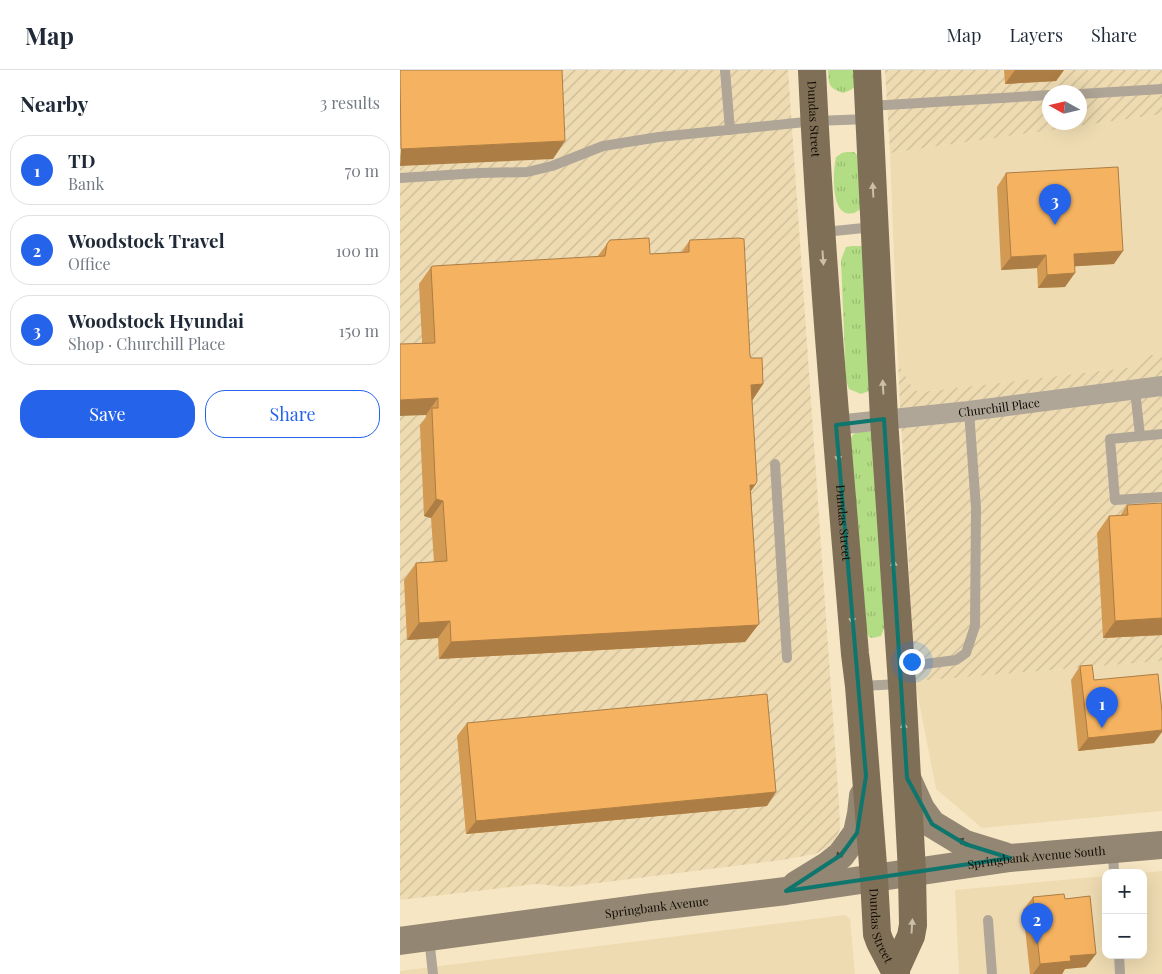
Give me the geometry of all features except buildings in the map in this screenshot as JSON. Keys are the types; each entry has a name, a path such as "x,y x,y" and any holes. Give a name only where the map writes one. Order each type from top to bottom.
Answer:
{"main road":[{"name":"Dundas Street","path":"812,70 821,232 859,686 877,934 895,972"},
{"name":"Dundas Street","path":"867,70 884,419 912,872 912,933 895,972"},
{"path":"786,891 827,866 841,855 857,833 866,776"},
{"path":"907,778 921,809 932,824 966,844 1010,858"},
{"name":"Springbank Avenue South","path":"912,872 1010,858 1114,861 1162,845"},
{"name":"Springbank Avenue","path":"400,941 786,891 912,872"}],"street":[{"name":"Churchill Place","path":"836,425 969,412 1162,386"}],"lane":[{"path":"725,70 730,130"},
{"path":"1087,94 1162,89"},
{"path":"400,178 527,172 552,166 603,146 659,137 815,122 870,112 1042,96"},
{"path":"821,232 875,227"},
{"path":"1135,390 1140,436"},
{"path":"859,686 956,660 966,653 975,626 976,508 969,412"},
{"path":"1162,434 1110,439 1115,500 1162,497"},
{"path":"775,464 787,658"},
{"path":"988,920 992,974"},
{"path":"428,937 433,974"},
{"path":"1119,959 1120,974"}],"highlighted area":[{"path":"884,419 907,778 932,824 965,844 1010,858 786,891 841,855 857,833 866,776 836,425"}],"shaded area":[{"path":"400,70 788,70 839,804 840,829 830,846 815,854 782,860 566,887 536,884 400,900"},
{"path":"885,70 1162,70 1162,114 1087,125 1087,85 1042,85 1042,130 1050,130 890,153"},
{"path":"1162,114 1162,355 1149,355 1134,367 922,392 914,390 898,364 890,153 1050,130 1087,130 1087,125"},
{"path":"1149,355 1162,355 1162,661 915,681 898,364 914,390 922,392 1134,367"},
{"path":"1162,661 1162,811 982,828 936,789 915,681"},
{"path":"1162,871 1162,974 959,974 955,890 1102,876 1102,959 1147,959 1147,873"},
{"path":"845,915 850,919 855,974 400,974 400,971"}],"green space":[{"path":"828,70 857,70 857,79 854,87 843,93 834,89 829,83"},
{"path":"847,152 854,152 861,158 863,205 854,213 846,213 841,210 835,197 834,170 836,157"},
{"path":"862,246 866,251 874,383 869,391 861,394 849,389 846,381 841,260 846,247"},
{"path":"863,430 872,432 885,626 881,636 872,638 869,637 865,628 849,447 852,436"}],"place":[{"name":"Woodstock Hyundai","path":"1055,225"},
{"name":"TD","path":"1102,728"},
{"name":"Woodstock Travel","path":"1037,944"}]}
